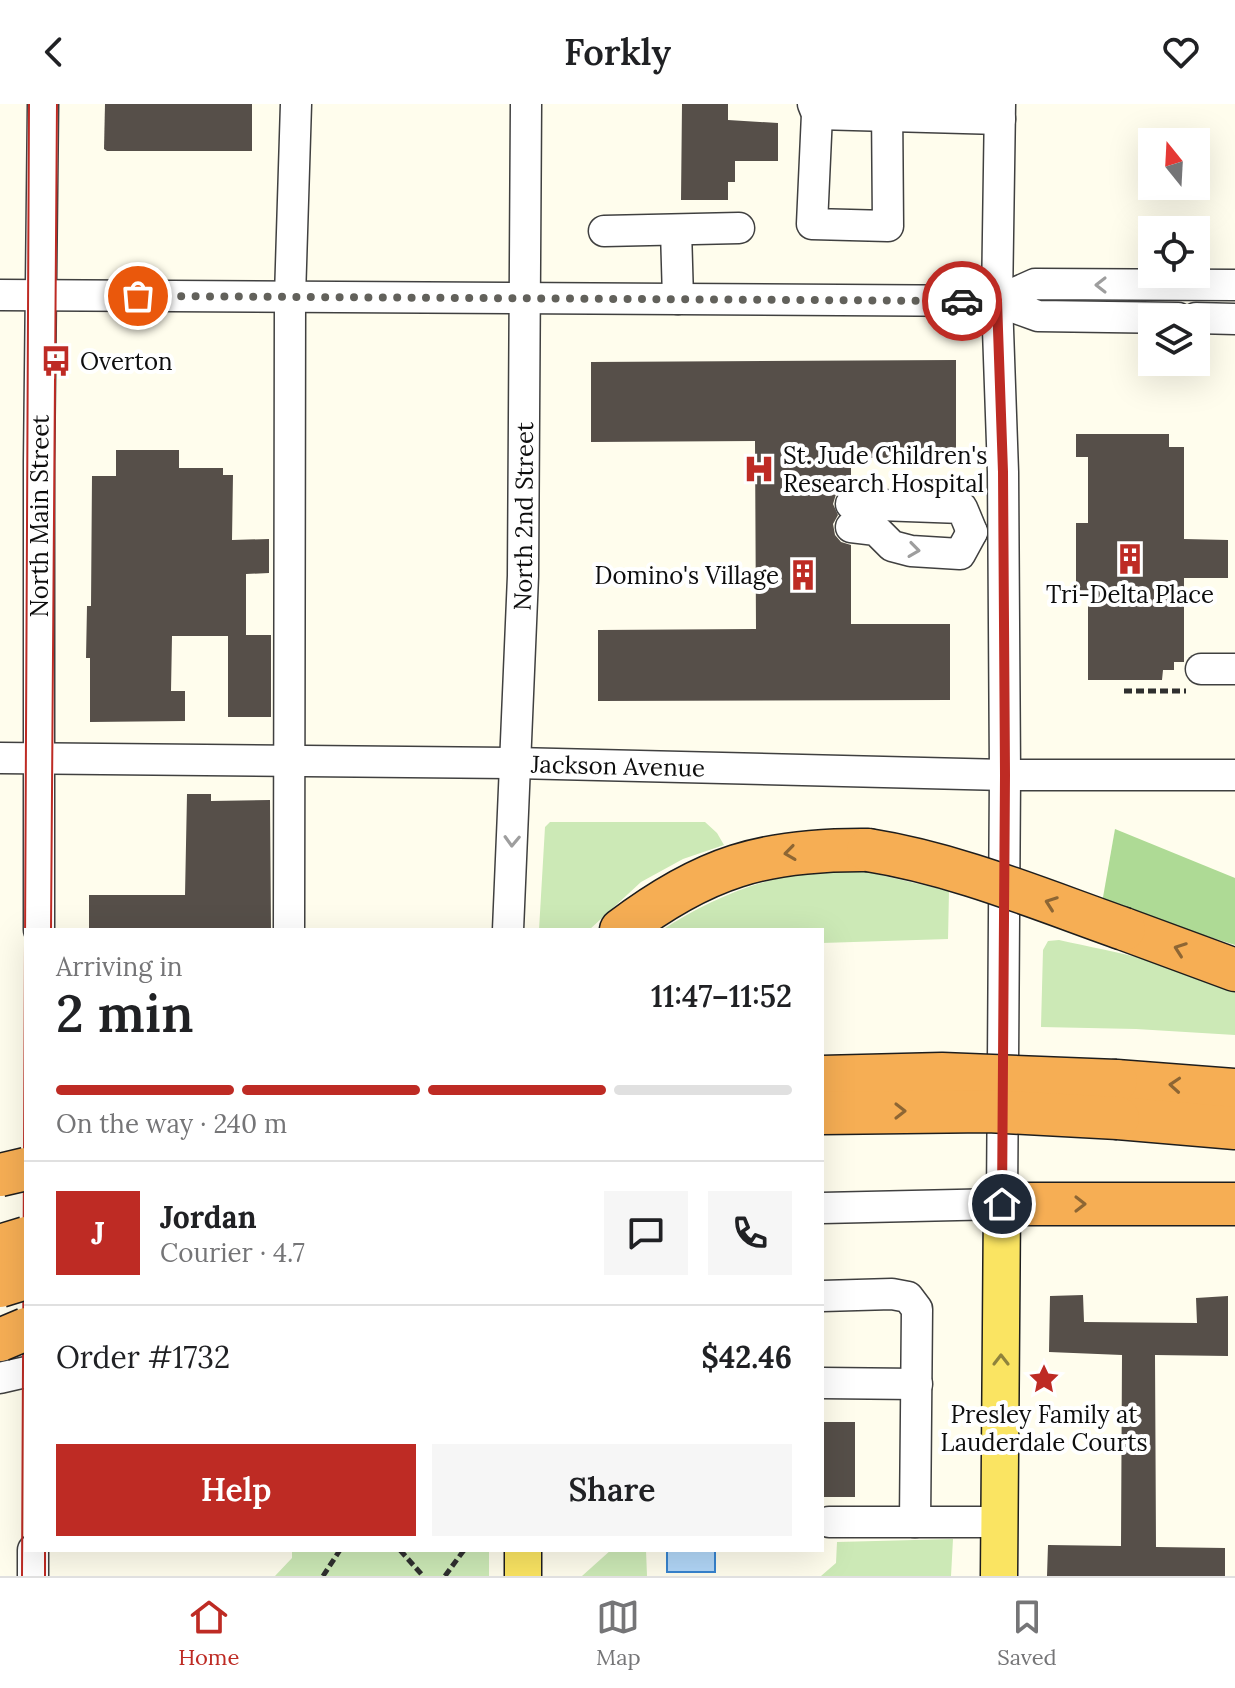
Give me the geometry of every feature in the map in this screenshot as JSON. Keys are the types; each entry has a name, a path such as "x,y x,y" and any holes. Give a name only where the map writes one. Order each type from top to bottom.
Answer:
{"highway":[{"path":"624,928 679,889 737,864 822,849 868,850 954,868 1235,970"},
{"path":"824,1077 942,1074 1117,1100 1235,1128"},
{"path":"824,1113 988,1111 1235,1090"},
{"path":"0,1175 24,1169"},
{"path":"1002,1204 1235,1204"},
{"path":"0,1246 24,1239"},
{"path":"0,1286 24,1279"},
{"path":"0,1340 24,1330"}],"main road":[{"path":"999,1576 1002,1204"},
{"path":"523,1552 523,1576"}],"street":[{"name":"North Main Street","path":"39,928 43,104"},
{"path":"289,928 290,297 296,104"},
{"name":"North 2nd Street","path":"508,928 523,576 526,104"},
{"path":"824,1208 1002,1204 1005,775 997,301 1000,112 887,110 815,109 812,224 888,226 887,110"},
{"path":"604,231 739,228"},
{"path":"676,230 678,299"},
{"path":"997,301 1035,284 1235,285"},
{"path":"0,295 997,301 1038,316 1138,317"},
{"path":"1210,318 1235,319"},
{"path":"967,520 960,554 911,551 892,546 867,517 967,520 1003,532"},
{"path":"1194,680 1235,669"},
{"name":"Jackson Avenue","path":"0,758 515,763 1005,775 1235,775"},
{"path":"824,1296 892,1294 908,1297 917,1309 915,1522"},
{"path":"0,1378 24,1372"},
{"path":"824,1383 917,1384"},
{"path":"829,1522 1000,1522"},
{"path":"33,1552 33,1576"}],"path":[{"path":"1124,691 1194,680"},
{"path":"323,1576 339,1552"},
{"path":"402,1552 423,1576"},
{"path":"445,1576 463,1552"}],"green space":[{"path":"550,822 705,822 724,845 683,859 641,882 591,928 539,928 545,827"},
{"path":"1115,829 1235,878 1235,945 1102,903"},
{"path":"859,870 949,891 948,939 824,943 824,928 665,928 739,890 798,875"},
{"path":"1059,940 1170,966 1235,988 1235,1035 1041,1027 1043,950 1048,941"},
{"path":"953,1539 951,1576 821,1576 836,1563 837,1542"},
{"path":"292,1552 489,1552 489,1576 275,1576 292,1558"},
{"path":"609,1552 646,1552 647,1576 582,1576"}],"water":[{"path":"667,1552 715,1552 715,1572 667,1572"}],"building":[{"path":"105,104 252,104 252,151 107,151 104,149"},
{"path":"682,104 728,104 728,120 778,123 778,161 735,161 735,182 728,182 728,200 681,200"},
{"name":"Domino's Village","path":"956,360 956,457 851,458 851,486 836,494 833,504 838,515 833,524 835,535 841,542 851,545 851,624 950,624 950,700 598,701 598,630 756,629 755,441 591,442 591,362"},
{"name":"Tri-Delta Place","path":"1076,434 1169,434 1169,447 1184,447 1184,539 1228,540 1228,578 1184,578 1184,662 1174,662 1174,670 1163,670 1162,680 1088,680 1088,592 1076,592 1076,523 1088,523 1088,457 1076,457"},
{"path":"116,450 179,450 179,468 223,468 223,475 233,475 232,540 269,539 269,573 246,574 246,635 271,635 271,717 228,717 228,636 172,636 171,691 185,691 185,721 90,722 90,658 86,658 87,606 91,606 92,476 116,476"},
{"path":"187,794 211,794 211,801 270,800 271,928 89,928 89,895 185,895"},
{"path":"1083,1295 1084,1322 1197,1323 1196,1298 1228,1296 1228,1356 1155,1355 1156,1547 1225,1548 1225,1576 1047,1576 1048,1545 1121,1546 1122,1355 1049,1352 1050,1296"},
{"path":"824,1422 855,1422 855,1497 824,1497"}],"tram line":[{"path":"25,928 29,104"},
{"path":"51,928 57,104"},
{"path":"22,1576 24,1155"},
{"path":"45,1552 45,1576"}],"way so far":[{"path":"138,296 962,301"}],"place":[{"name":"Overton","path":"56,361"},
{"name":"St. Jude Children's Research Hospital","path":"759,469"},
{"name":"Tri-Delta Place","path":"1130,559"},
{"name":"Domino's Village","path":"803,575"},
{"name":"Presley Family at Lauderdale Courts","path":"1044,1379"}],"route":[{"path":"962,301 997,301 1003,472 1005,775 1002,1204"}]}
